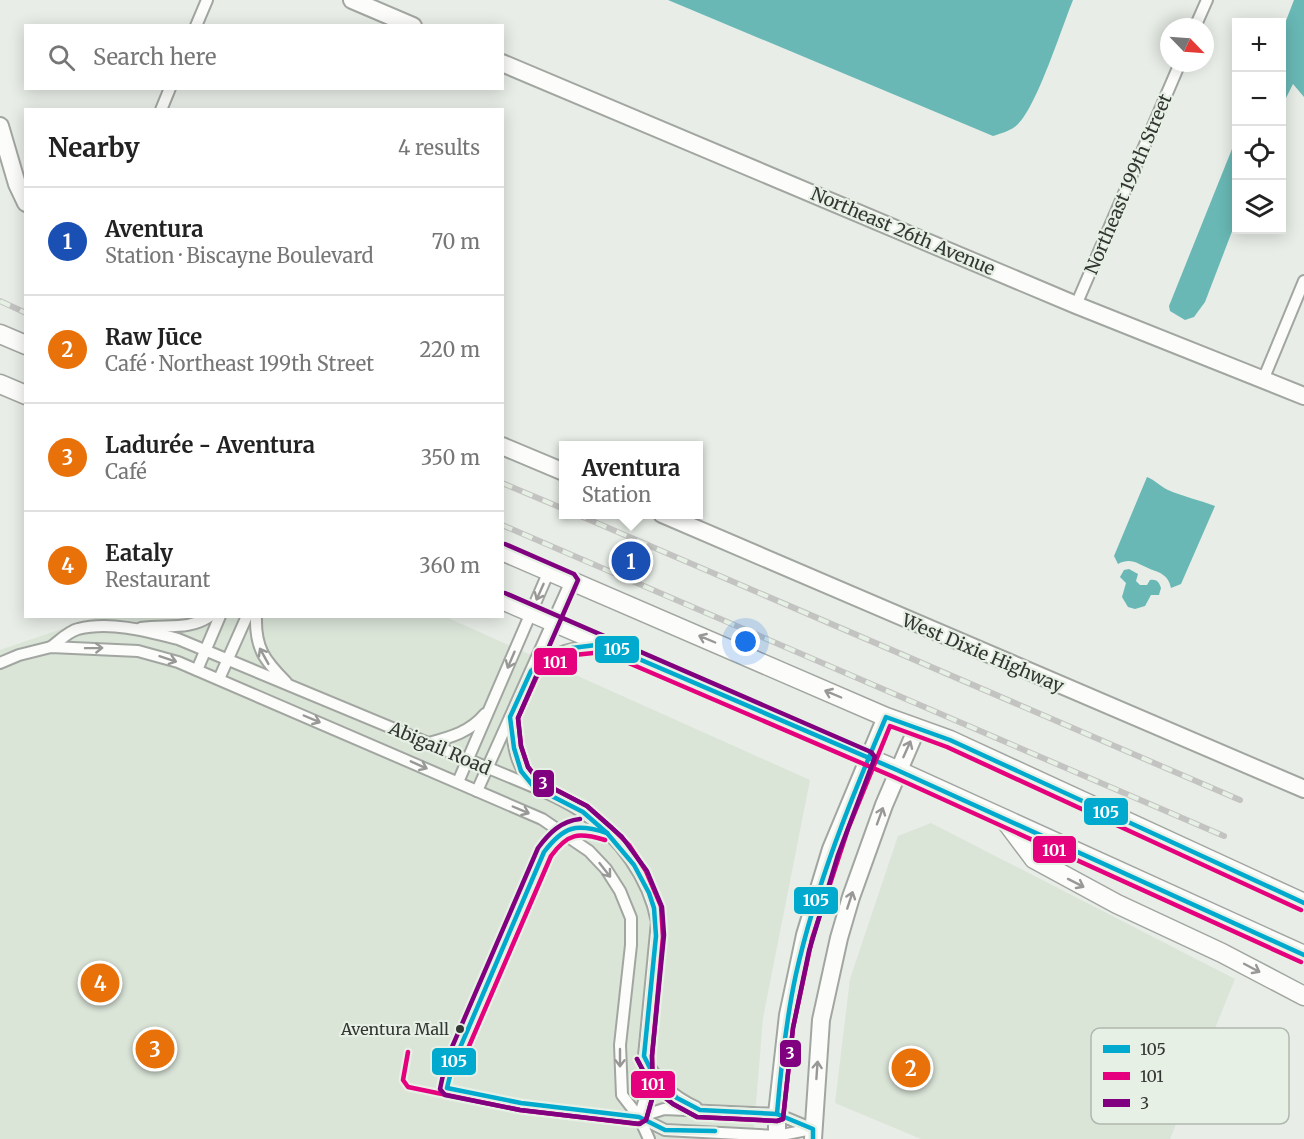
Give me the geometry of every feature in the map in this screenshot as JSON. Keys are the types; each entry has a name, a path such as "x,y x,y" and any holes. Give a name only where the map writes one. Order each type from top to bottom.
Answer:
{"main road":[{"path":"0,334 24,344"},
{"path":"0,384 24,394"},
{"path":"504,552 886,717 950,740 1304,903"},
{"path":"504,601 897,770 1304,955"},
{"path":"1003,818 1034,859 1117,904 1222,953 1304,996"}],"street":[{"path":"197,24 207,0"},
{"path":"352,0 408,24"},
{"path":"1199,18 1207,0"},
{"name":"Northeast 26th Avenue","path":"504,64 1076,305 1304,396"},
{"name":"Northeast 199th Street","path":"1076,305 1176,72"},
{"path":"162,108 169,90"},
{"path":"0,126 17,184 24,199"},
{"path":"1263,380 1304,281"},
{"path":"504,447 559,470"},
{"name":"West Dixie Highway","path":"674,519 1304,789"},
{"path":"458,782 549,571"},
{"path":"477,791 571,581"},
{"path":"135,629 158,625 184,627 198,624 207,618"},
{"path":"197,670 219,618"},
{"path":"219,679 246,618"},
{"path":"256,618 258,646 269,666 290,686"},
{"name":"Abigail Road","path":"51,647 77,629 104,627 135,629 177,639 534,787 566,802 602,827 634,865 654,908 656,936 644,1056 646,1095 639,1117"},
{"path":"531,671 551,655 573,648 604,644"},
{"name":"Abigail Road","path":"0,663 19,655 51,647 103,648 154,654 219,679 458,782 542,819 563,831 589,851 606,869 620,891 631,918 620,1045 622,1095 639,1117 649,1139"},
{"path":"429,743 459,734 472,727 490,706"},
{"path":"510,717 514,747 521,771 534,787"},
{"path":"777,1137 777,1114 788,1015 805,936 831,849 886,717"},
{"path":"813,1134 821,1020 839,939 851,897 897,770 916,728"},
{"path":"644,1056 654,1076 665,1088 677,1098 700,1110"},
{"path":"639,1117 664,1109 777,1114 813,1134"},
{"path":"639,1117 665,1130 694,1130 777,1137 813,1134"},
{"path":"684,1139 694,1130"}],"shaded area":[{"name":"Aventura Mall","path":"94,618 448,618 810,780 763,1018 753,1139 0,1139 0,650"},
{"path":"931,823 1235,979 1215,1028 1091,1028 1091,1124 1176,1124 1170,1139 921,1139 835,1103 850,979 898,836"}],"water":[{"path":"668,0 1073,0 1049,65 1025,115 1018,124 1006,132 993,136"},
{"path":"1294,0 1304,0 1304,97 1293,84 1286,98 1286,21"},
{"path":"1232,149 1232,231 1205,302 1194,317 1185,320 1170,311 1169,306"},
{"path":"1147,477 1168,490 1215,506 1181,584 1171,588 1166,577 1161,573 1131,561 1118,564 1114,556"},
{"path":"1129,569 1138,574 1136,581 1140,585 1147,585 1150,580 1154,580 1161,588 1159,595 1151,595 1145,606 1135,609 1128,607 1122,597 1126,583 1120,577 1124,570"}],"railway":[{"path":"0,301 24,312"},
{"path":"504,484 559,507"},
{"path":"588,519 1240,800"},
{"path":"504,526 1224,836"}],"transit line":[{"name":"3","path":"505,544 574,574 578,580 518,718 521,746 528,767 539,781 587,806 622,837 647,871 662,907 664,935 652,1056 653,1096 646,1120 640,1124 520,1110 445,1095 440,1089 446,1061 538,848 556,829 567,822 580,819"},
{"name":"3","path":"505,593 871,752 875,757 838,855 809,951 793,1028 783,1119 777,1121 697,1117 673,1104 659,1093 648,1080 637,1059"},
{"name":"105","path":"813,1139 813,1129 777,1114 700,1110 677,1098 654,1076 644,1056 656,936 654,908 649,893 634,865 607,833 583,812 534,787 521,771 514,748 510,717 531,671 551,655 572,648 604,644 897,770 1304,955"},
{"name":"101","path":"408,1052 403,1080 408,1087 520,1110 638,1124 646,1120 653,1095 652,1056 663,937 661,906 646,871 629,845 587,806 539,781 528,767 521,746 518,718 537,676 555,662 574,655 603,652 894,777 1301,962"},
{"name":"105","path":"777,1114 789,1009 813,908 835,844 886,717 950,740 1304,903"},
{"name":"101","path":"637,1059 648,1080 659,1093 673,1104 697,1117 777,1121 783,1119 793,1028 812,939 848,829 890,726 947,747 1301,910"},
{"name":"105","path":"607,833 587,828 571,829 558,837 544,852 453,1064 447,1088 521,1103 639,1117 665,1130 715,1131"},
{"name":"101","path":"460,1067 551,856 557,848 574,836 581,835 605,840"}],"place":[{"name":"Aventura","path":"631,561"},
{"name":"Eataly","path":"100,983"},
{"name":"Aventura Mall","path":"460,1029"},
{"name":"Ladurée - Aventura","path":"155,1049"},
{"name":"Raw Jūce","path":"911,1068"}]}
